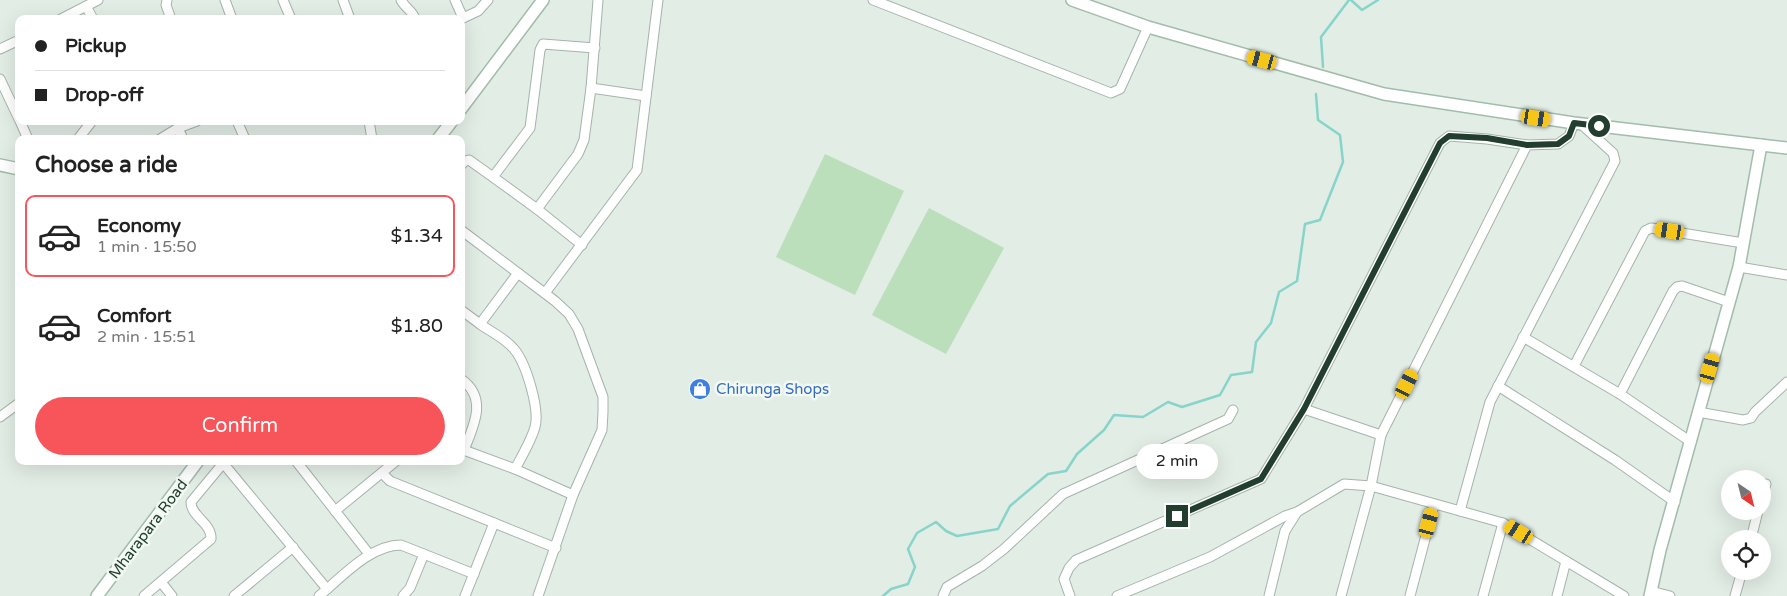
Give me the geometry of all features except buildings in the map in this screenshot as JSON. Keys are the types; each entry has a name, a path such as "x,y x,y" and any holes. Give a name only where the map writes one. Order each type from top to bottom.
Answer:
{"main road":[{"path":"465,104 544,0"},
{"path":"1072,0 1148,27 1384,94 1577,124 1787,148"},
{"path":"441,135 449,125"},
{"path":"1650,594 1660,550 1675,502 1739,267 1761,145"},
{"path":"0,165 15,168"},
{"name":"Mharapara Road","path":"97,596 195,465"}],"street":[{"path":"69,15 98,0"},
{"path":"167,0 166,5 170,15"},
{"path":"225,0 231,15"},
{"path":"284,0 290,15"},
{"path":"342,0 348,15"},
{"path":"402,0 405,8 413,15"},
{"path":"455,0 461,15"},
{"path":"465,18 478,11 488,0"},
{"path":"537,209 581,148 584,140 595,48 598,0"},
{"path":"545,293 638,170 658,0"},
{"path":"873,0 1111,93 1120,89 1148,27"},
{"path":"86,6 91,15"},
{"path":"0,49 15,42"},
{"path":"493,177 530,128 539,55 543,44 595,48"},
{"path":"0,79 15,111"},
{"path":"591,88 646,96"},
{"path":"1070,596 1064,579 1069,568 1076,560 1261,479 1304,409 1440,143 1449,136 1487,138 1527,145 1558,144 1569,136 1577,124 1613,153 1615,161 1490,402 1460,511"},
{"path":"167,135 186,125"},
{"path":"178,128 181,135"},
{"path":"1341,596 1371,486 1381,436 1527,145"},
{"path":"465,161 469,160 493,177 582,244"},
{"path":"1574,366 1645,231 1651,228 1743,243"},
{"path":"465,233 545,293 569,314 578,329 602,397 602,430 573,495 538,596"},
{"path":"1739,267 1787,275"},
{"path":"480,324 518,273"},
{"path":"1620,394 1673,291 1677,287 1682,286 1729,302"},
{"path":"465,313 505,340 514,348 520,358 535,408 535,427 515,469"},
{"path":"1523,337 1620,394 1690,442"},
{"path":"465,382 472,389 477,418 465,443"},
{"path":"1698,412 1743,420 1751,418 1787,382"},
{"path":"1498,386 1615,460 1675,502"},
{"path":"0,417 15,406"},
{"path":"1304,409 1381,436"},
{"path":"943,596 947,587 982,566 1004,549 1063,494 1228,419 1233,410"},
{"path":"465,450 515,469 573,495"},
{"path":"144,596 211,539 210,530 191,508 191,502 222,465"},
{"path":"226,465 327,589"},
{"path":"302,465 369,554"},
{"path":"335,511 391,465"},
{"path":"382,473 390,481 556,548"},
{"path":"1117,596 1210,557 1284,516 1298,512 1344,484 1371,486 1503,523 1624,596"},
{"path":"1410,596 1434,505"},
{"path":"1269,596 1285,531 1298,512"},
{"path":"465,596 494,523"},
{"path":"1483,596 1503,523"},
{"path":"319,596 369,554 391,545 401,545 474,574"},
{"path":"234,596 293,547"},
{"path":"403,596 410,588 424,554"},
{"path":"1557,596 1566,561"},
{"path":"1735,596 1739,580"},
{"path":"161,582 172,596"},
{"path":"1650,594 1670,596"}],"green space":[{"path":"825,154 904,191 855,295 776,257"},
{"path":"929,208 1004,248 946,354 872,315"}],"waterway":[{"path":"1323,67 1321,37 1349,0"},
{"path":"1351,0 1362,10 1378,0"},
{"path":"883,596 891,589 908,584 915,567 908,549 917,533 936,522 946,531 957,536 998,529 1010,506 1048,474 1066,471 1077,454 1104,430 1114,415 1143,417 1168,402 1182,407 1220,395 1231,375 1252,372 1256,342 1271,323 1279,292 1297,281 1305,224 1320,220 1343,162 1340,135 1318,120 1316,94"}],"place":[{"name":"Chirunga Shops","path":"700,389"}],"route":[{"path":"1177,516 1261,479 1304,409 1440,143 1449,136 1487,138 1527,145 1558,144 1569,136 1574,123 1599,126"}]}
